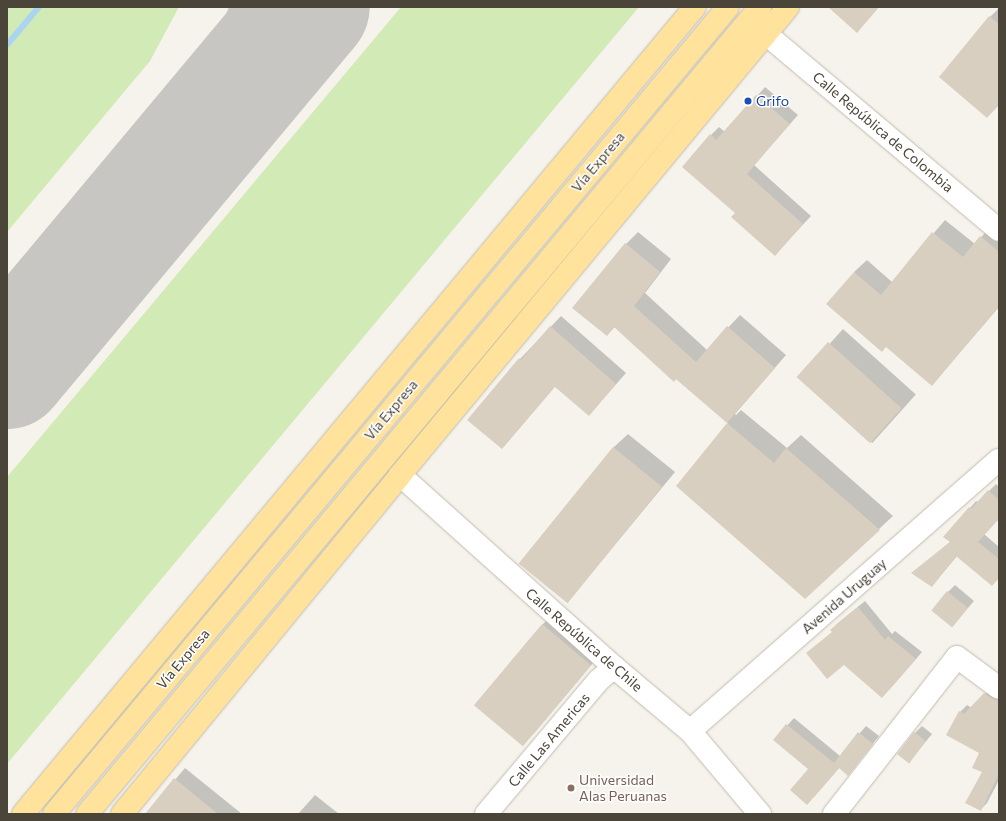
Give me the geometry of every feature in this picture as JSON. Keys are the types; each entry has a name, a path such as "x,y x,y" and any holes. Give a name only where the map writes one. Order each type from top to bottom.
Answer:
{"main road":[{"name":"Vía Expresa","path":"23,814 695,7"},
{"name":"Vía Expresa","path":"54,814 728,7"},
{"name":"Vía Expresa","path":"86,814 760,7"},
{"path":"122,814 400,475 788,7"},
{"path":"608,151 631,84"},
{"path":"629,164 686,130"}],"street":[{"name":"Calle República de Colombia","path":"766,34 999,230"},
{"name":"Avenida Uruguay","path":"690,731 999,460"},
{"name":"Calle República de Chile","path":"400,475 614,667 690,731 760,814"},
{"path":"834,814 957,657 999,688"},
{"name":"Calle Las Americas","path":"486,814 599,680 614,667"}],"green space":[{"path":"7,7 179,7 150,61 7,232"},
{"path":"401,7 639,7 7,764 7,477"}],"building":[{"path":"828,7 879,7 857,33"},
{"path":"989,16 999,24 999,104 987,118 939,77"},
{"path":"756,95 790,124 747,174 803,224 775,256 731,217 735,213 682,167 710,134 716,140"},
{"path":"932,232 963,257 980,236 999,252 999,306 932,386 886,347 882,352 826,304 854,272 881,295"},
{"path":"625,243 660,272 634,306 696,362 727,326 775,368 727,423 676,379 674,382 614,327 607,336 572,308"},
{"path":"550,326 616,384 589,416 555,387 502,449 467,420 519,358 521,360"},
{"path":"828,342 902,408 870,443 797,377"},
{"path":"727,423 774,463 786,448 880,530 805,599 676,486"},
{"path":"613,447 662,487 568,603 519,564"},
{"path":"988,490 999,500 999,519 978,542 999,559 999,578 992,586 956,556 932,587 911,573 950,542 943,537 969,507 971,509"},
{"path":"947,591 968,608 952,627 931,610"},
{"path":"858,607 885,640 888,636 916,659 882,698 844,665 827,679 806,653 832,632 830,630"},
{"path":"542,624 591,665 523,746 474,705"},
{"path":"984,693 999,700 999,774 981,811 965,803 982,772 972,768 979,753 946,735 959,711 964,714"},
{"path":"786,724 834,763 858,732 873,744 848,776 839,768 807,805 790,790 808,769 773,740"},
{"path":"914,732 926,741 909,763 897,754"},
{"path":"174,778 218,814 145,814"}],"waterway":[{"path":"7,45 39,7"}],"taxiway":[{"path":"192,148 228,73 255,7"}],"runway":[{"path":"7,369 310,7"}],"place":[{"name":"Grifo","path":"748,101"},
{"name":"Universidad Alas Peruanas","path":"571,788"}]}
